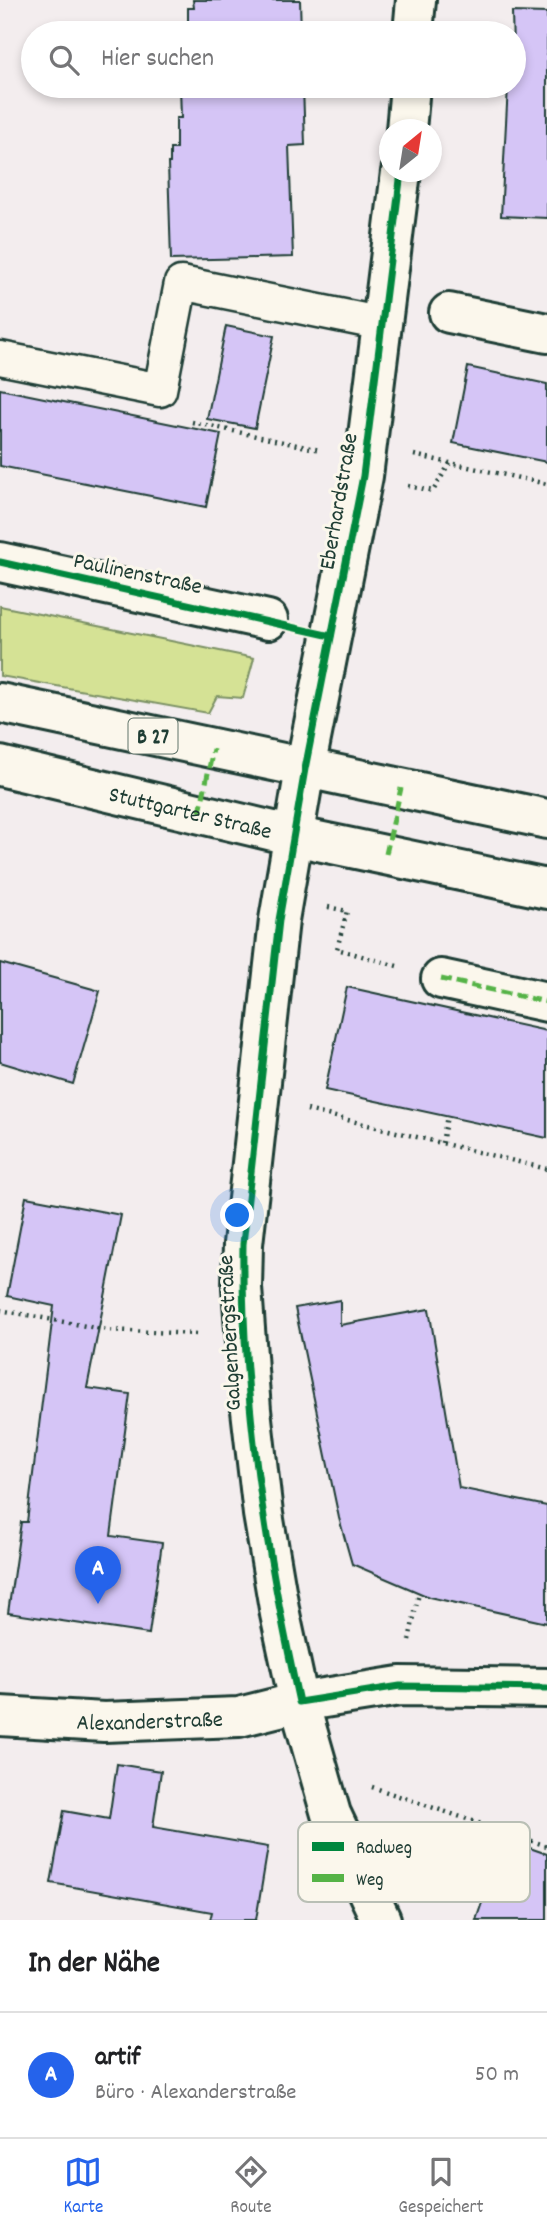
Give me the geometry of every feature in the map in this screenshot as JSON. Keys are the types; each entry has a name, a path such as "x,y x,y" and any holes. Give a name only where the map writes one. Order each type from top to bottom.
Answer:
{"street":[{"path":"414,21 416,0"},
{"path":"408,119 409,98"},
{"name":"Eberhardstraße","path":"295,835 305,769 364,468 400,182"},
{"path":"449,313 547,333"},
{"name":"Paulinenstraße","path":"0,562 268,620"},
{"name":"B 27","path":"0,704 547,819"},
{"name":"Stuttgarter Straße","path":"0,766 295,835 547,889"},
{"name":"Galgenbergstraße","path":"295,835 283,896 243,1244 244,1334 263,1514 280,1614 299,1702 335,1822"},
{"path":"441,979 547,1002"},
{"name":"Alexanderstraße","path":"0,1716 104,1722 239,1717 299,1702 400,1686 547,1688"},
{"name":"Galgenbergstraße","path":"373,1902 381,1920"}],"lane":[{"path":"0,358 160,390 181,283 383,324"}],"path":[{"path":"191,421 364,468 433,491 450,463"},
{"path":"428,458 547,484"},
{"path":"283,896 347,911 337,949 441,979"},
{"path":"258,1098 547,1169"},
{"path":"442,1143 447,1116"},
{"path":"0,1310 107,1330 244,1334"},
{"path":"366,1784 477,1822"},
{"path":"530,1840 547,1846"}],"green space":[{"path":"0,606 254,658 243,698 217,696 208,713 0,676"}],"building":[{"path":"193,0 300,0 301,21 188,21 188,8 194,8"},
{"path":"512,12 547,13 547,218 501,216 507,98 526,98 526,21 512,21"},
{"path":"180,98 303,98 305,145 289,146 293,257 171,260 168,163 170,149 176,149 176,118 181,118"},
{"path":"226,326 274,336 255,428 207,419"},
{"path":"468,367 547,384 547,462 453,443"},
{"path":"0,389 221,434 206,507 0,466"},
{"path":"0,963 100,991 73,1084 0,1062"},
{"path":"347,987 547,1031 547,1138 325,1090"},
{"path":"26,1197 121,1215 87,1388 130,1394 111,1536 162,1543 149,1634 8,1613 21,1522 27,1522 54,1306 7,1296"},
{"path":"340,1300 340,1325 429,1309 459,1488 547,1506 547,1623 429,1597 352,1564 339,1518 295,1308"},
{"path":"117,1764 161,1771 153,1827 268,1847 256,1920 210,1920 212,1912 51,1883 64,1811 109,1819"},
{"path":"530,1848 547,1854 547,1920 476,1920 482,1902 530,1902"}],"marked path":[{"path":"200,812 213,749"},
{"path":"386,854 401,788"},
{"path":"441,979 547,1002"}],"cycle path":[{"path":"400,182 363,476 305,769 279,920 243,1244 243,1302 251,1417 266,1532 299,1702 400,1686 547,1688"},
{"path":"0,562 331,636"}],"place":[{"name":"artif","path":"98,1604"}]}
